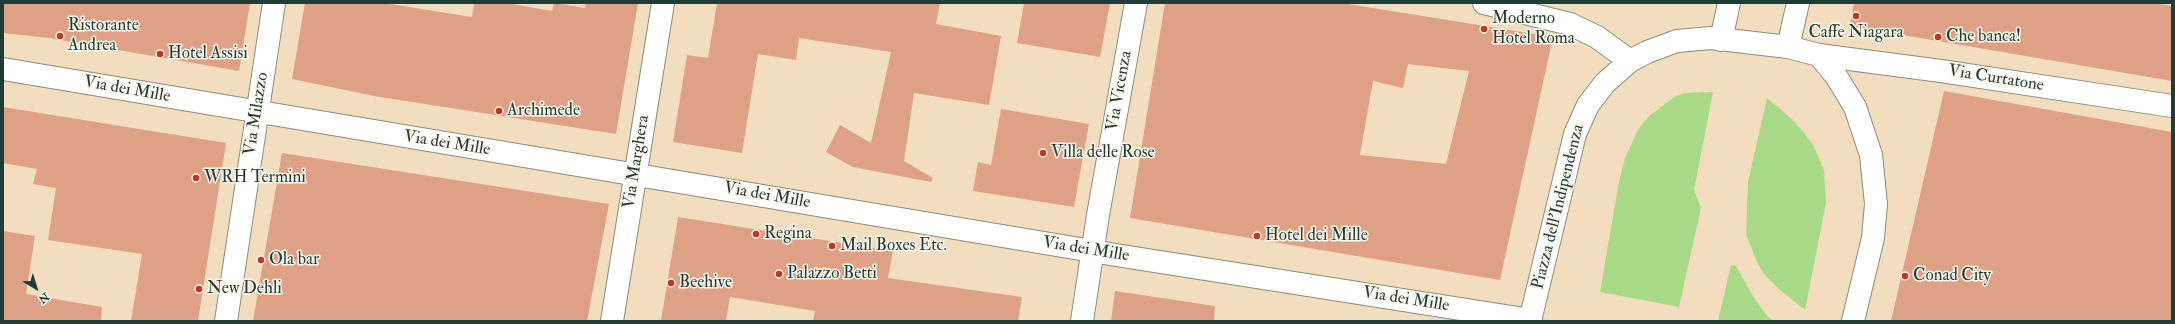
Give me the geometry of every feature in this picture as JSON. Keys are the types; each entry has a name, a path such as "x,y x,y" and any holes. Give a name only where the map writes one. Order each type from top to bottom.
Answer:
{"street":[{"name":"Via Milazzo","path":"226,321 274,3"},
{"name":"Via Marghera","path":"612,321 663,3"},
{"name":"Via Vicenza","path":"1082,321 1136,3"},
{"path":"1484,3 1570,24 1598,37 1630,61"},
{"path":"1720,40 1729,3"},
{"path":"1788,47 1798,3"},
{"name":"Piazza dell'Indipendenza","path":"1530,320 1578,128 1588,105 1600,88 1630,61 1647,52 1677,41 1720,40 1788,47 1819,55"},
{"path":"1819,55 1836,76 1855,107 1868,140 1874,170 1876,204 1873,238 1853,321"},
{"name":"Via Curtatone","path":"1819,55 1949,72 2172,106"},
{"name":"Via dei Mille","path":"3,69 1093,251 1530,320"}],"green space":[{"path":"1713,92 1694,190 1701,208 1679,307 1600,292 1619,182 1625,158 1638,130 1648,117 1674,97 1685,93"},
{"path":"1767,98 1792,119 1804,133 1813,145 1824,170 1826,203 1805,310 1780,290 1764,274 1757,262 1746,234 1748,182"},
{"path":"1731,265 1736,266 1754,298 1768,317 1775,321 1718,321"}],"building":[{"path":"3,3 250,3 239,71 49,38 3,33"},
{"path":"305,3 384,3 472,17 474,3 506,3 552,11 554,3 585,8 586,3 638,3 616,134 374,96 292,79"},
{"path":"717,3 940,3 936,24 1001,36 989,105 914,93 904,161 933,178 931,182 853,167 826,152 840,125 871,143 891,52 799,38 796,60 758,54 742,153 673,142 687,55 708,58"},
{"path":"1024,3 1110,3 1100,57 1017,43"},
{"path":"1165,3 1342,3 1553,37 1500,280 1130,218","holes":["1408,64 1469,71 1446,164 1360,155 1373,81 1403,88"]},
{"path":"1854,3 2153,3 2172,6 2172,81 1850,26"},
{"path":"1944,91 2172,132 2172,321 1891,321"},
{"path":"3,107 226,143 198,321 131,321 142,254 48,240 56,188 33,184 37,169 3,163"},
{"path":"1001,109 1089,124 1074,207 973,191 978,162 991,165"},
{"path":"282,153 609,204 587,321 253,321"},
{"name":"Palazzo Betti","path":"678,217 893,251 888,278 1022,297 1018,321 813,321 815,311 730,297 726,321 661,321"},
{"path":"3,231 35,236 26,294 102,307 101,321 3,321"},
{"path":"1115,291 1215,306 1214,321 1111,321"}],"place":[{"name":"Caffe Niagara","path":"1856,16"},
{"name":"Moderno Hotel Roma","path":"1484,29"},
{"name":"Ristorante Andrea","path":"60,36"},
{"name":"Che banca!","path":"1938,37"},
{"name":"Hotel Assisi","path":"160,54"},
{"name":"Archimede","path":"499,111"},
{"name":"Villa delle Rose","path":"1043,153"},
{"name":"WRH Termini","path":"196,178"},
{"name":"Regina","path":"756,234"},
{"name":"Hotel dei Mille","path":"1257,236"},
{"name":"Mail Boxes Etc.","path":"832,246"},
{"name":"Ola bar","path":"261,260"},
{"name":"Palazzo Betti","path":"779,274"},
{"name":"Conad City","path":"1905,276"},
{"name":"Beehive","path":"671,283"},
{"name":"New Dehli","path":"199,289"}]}
